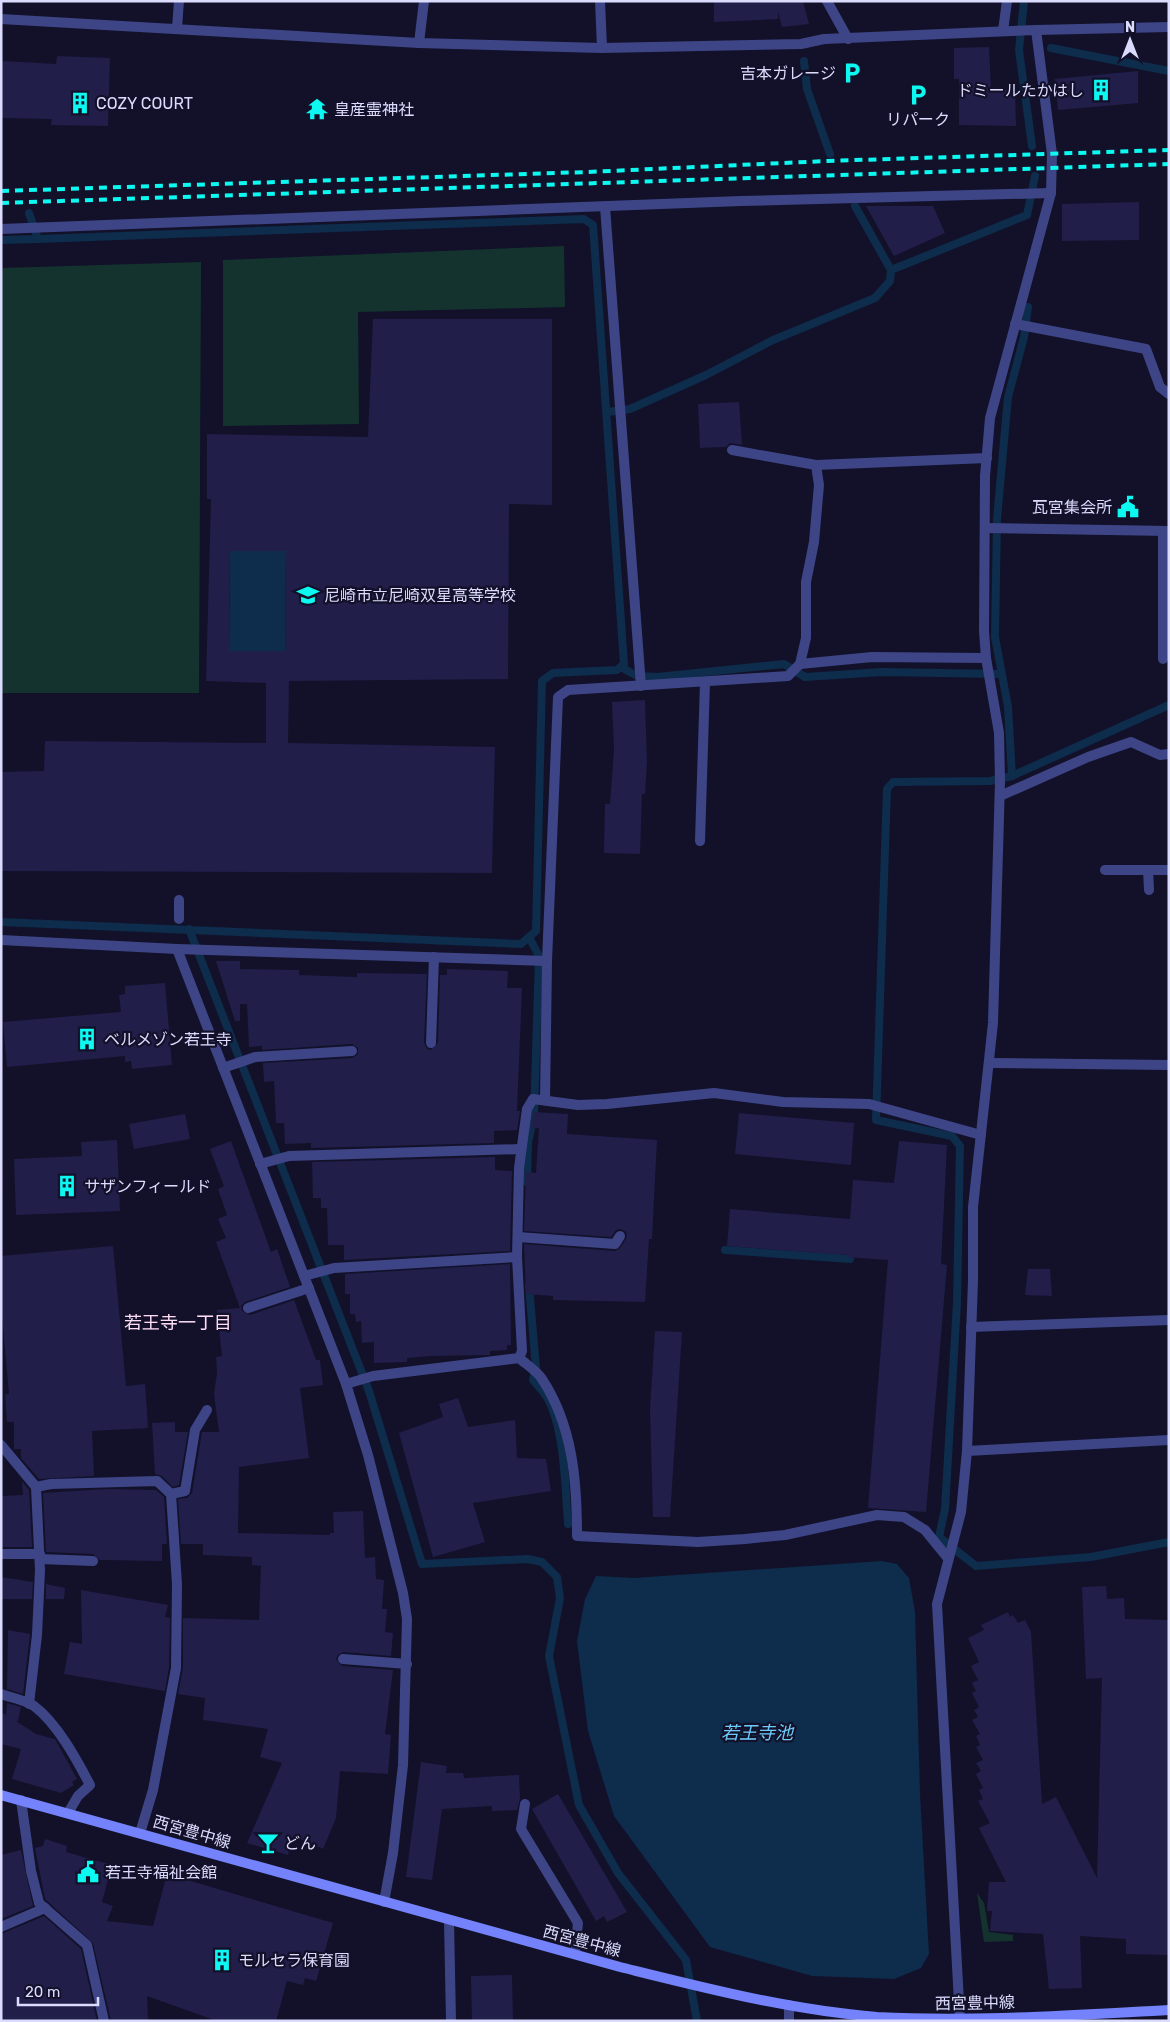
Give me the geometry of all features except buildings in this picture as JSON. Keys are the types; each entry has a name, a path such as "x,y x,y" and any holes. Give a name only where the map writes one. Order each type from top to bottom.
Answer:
{"main road":[{"name":"西宮豊中線","path":"1,1795 449,1921 702,1988 789,2006 876,2017 960,2020 1169,2010"}],"street":[{"path":"176,28 179,1"},
{"path":"419,43 424,1"},
{"path":"600,1 602,48"},
{"path":"827,1 848,39"},
{"path":"1003,31 1007,1"},
{"path":"1,19 176,28 264,36 602,48 801,44 848,39 1003,31 1169,26"},
{"path":"960,2020 937,1604 947,1556 961,1512 967,1451 973,1207 989,1063 1000,796 999,733 986,658 984,631 984,528 990,418 1051,193 1052,160 1033,30"},
{"path":"1,229 1051,193"},
{"path":"605,207 640,686"},
{"path":"1016,324 1146,349 1160,387 1169,394"},
{"path":"732,450 816,465 987,458"},
{"path":"545,1100 543,960 558,698 568,690 788,676 800,664 806,638 806,582 814,542 819,485 816,465"},
{"path":"984,528 1166,531 1163,659"},
{"path":"800,664 872,657 986,658"},
{"path":"700,842 704,682"},
{"path":"1000,796 1088,757 1131,742 1160,755 1169,754"},
{"path":"1105,870 1169,870"},
{"path":"1148,870 1149,890"},
{"path":"179,900 179,919"},
{"path":"1,940 177,949 543,960"},
{"path":"177,949 260,1164 309,1274 309,1288 350,1382 403,1593 407,1619 403,1765 384,1902"},
{"path":"431,1043 434,957"},
{"path":"223,1068 255,1057 352,1052"},
{"path":"989,1063 1169,1065"},
{"path":"520,1358 522,1351 517,1257 521,1149 527,1109 533,1099 578,1105 607,1104 714,1093 783,1102 869,1104 980,1135"},
{"path":"260,1164 289,1156 521,1149"},
{"path":"518,1237 615,1244 620,1236"},
{"path":"309,1274 334,1268 517,1257"},
{"path":"248,1308 309,1288"},
{"path":"971,1326 1169,1320"},
{"path":"350,1382 373,1376 520,1358 542,1378 567,1432 578,1497 577,1536 698,1542 745,1539 785,1535 878,1515 904,1517 925,1530 947,1556"},
{"path":"171,1494 185,1491 195,1430 207,1410"},
{"path":"967,1451 1169,1440"},
{"path":"1,1446 36,1488 40,1557 37,1634 29,1704"},
{"path":"36,1488 51,1484 157,1481 171,1494 177,1584 176,1668 153,1790 140,1833"},
{"path":"1,1554 93,1562"},
{"path":"343,1659 406,1664"},
{"path":"1,1694 29,1704 46,1719 66,1743 90,1785 78,1796 68,1813"},
{"path":"21,1800 31,1871 39,1903 87,1945 104,2021"},
{"path":"525,1804 521,1829 578,1922 575,1954"},
{"path":"1,1927 45,1908"},
{"path":"449,1921 451,2021"},
{"path":"789,2006 789,2021"}],"green space":[{"path":"564,246 565,307 358,312 359,424 223,426 223,260"},
{"path":"201,262 199,693 1,693 1,268"},
{"path":"977,1893 984,1903 989,1932 1013,1935 1013,1941 984,1942"}],"water":[{"path":"230,551 286,551 285,651 229,651"},
{"name":"若王寺池","path":"882,1561 897,1564 909,1578 915,1612 920,1794 929,1954 921,1968 894,1979 812,1976 710,1947 614,1816 588,1731 577,1641 585,1599 596,1576 634,1578"}],"waterway":[{"path":"1024,1 1019,50 1032,146"},
{"path":"1051,48 1169,71"},
{"path":"804,61 807,89 830,154"},
{"path":"608,412 630,409 706,375 773,340 875,298 890,281 891,270 1027,215 1035,176"},
{"path":"855,206 891,270"},
{"path":"1,240 38,239 29,213"},
{"path":"38,239 584,219 593,225 624,664 617,670 553,673 542,681 536,931 529,937 539,956 534,1116 528,1142 527,1182"},
{"path":"1012,776 1008,707 995,637 997,519 1008,397 1024,337 1028,307"},
{"path":"621,667 637,676 657,677 784,664 805,677 882,672 1001,674"},
{"path":"1169,705 1012,776 990,781 893,782 887,789 876,1120 952,1136 960,1146 957,1302 945,1509 939,1537 976,1566 1091,1557 1169,1542"},
{"path":"1,922 521,944 529,937"},
{"path":"189,929 369,1391 422,1564 528,1559 542,1562 557,1577 560,1598 549,1656 579,1805 618,1873 686,1960 697,2021"},
{"path":"725,1250 850,1259"},
{"path":"529,1286 536,1368 533,1380 548,1399 558,1427 563,1460 568,1524"}],"railway":[{"path":"1,191 587,172 827,161 1169,150"},
{"path":"1,203 1169,164"}],"place":[{"name":"吉本ガレージ","path":"852,73"},
{"name":"ドミールたかはし","path":"1101,90"},
{"name":"リパーク","path":"918,95"},
{"name":"COZY COURT","path":"80,103"},
{"name":"皇産霊神社","path":"317,109"},
{"name":"瓦宮集会所","path":"1128,507"},
{"name":"尼崎市立尼崎双星高等学校","path":"308,595"},
{"name":"ベルメゾン若王寺","path":"87,1039"},
{"name":"サザンフィールド","path":"67,1186"},
{"name":"どん","path":"268,1843"},
{"name":"若王寺福祉会館","path":"88,1872"},
{"name":"モルセラ保育園","path":"222,1960"}],"district":[{"name":"若王寺一丁目","path":"178,1323"}]}
